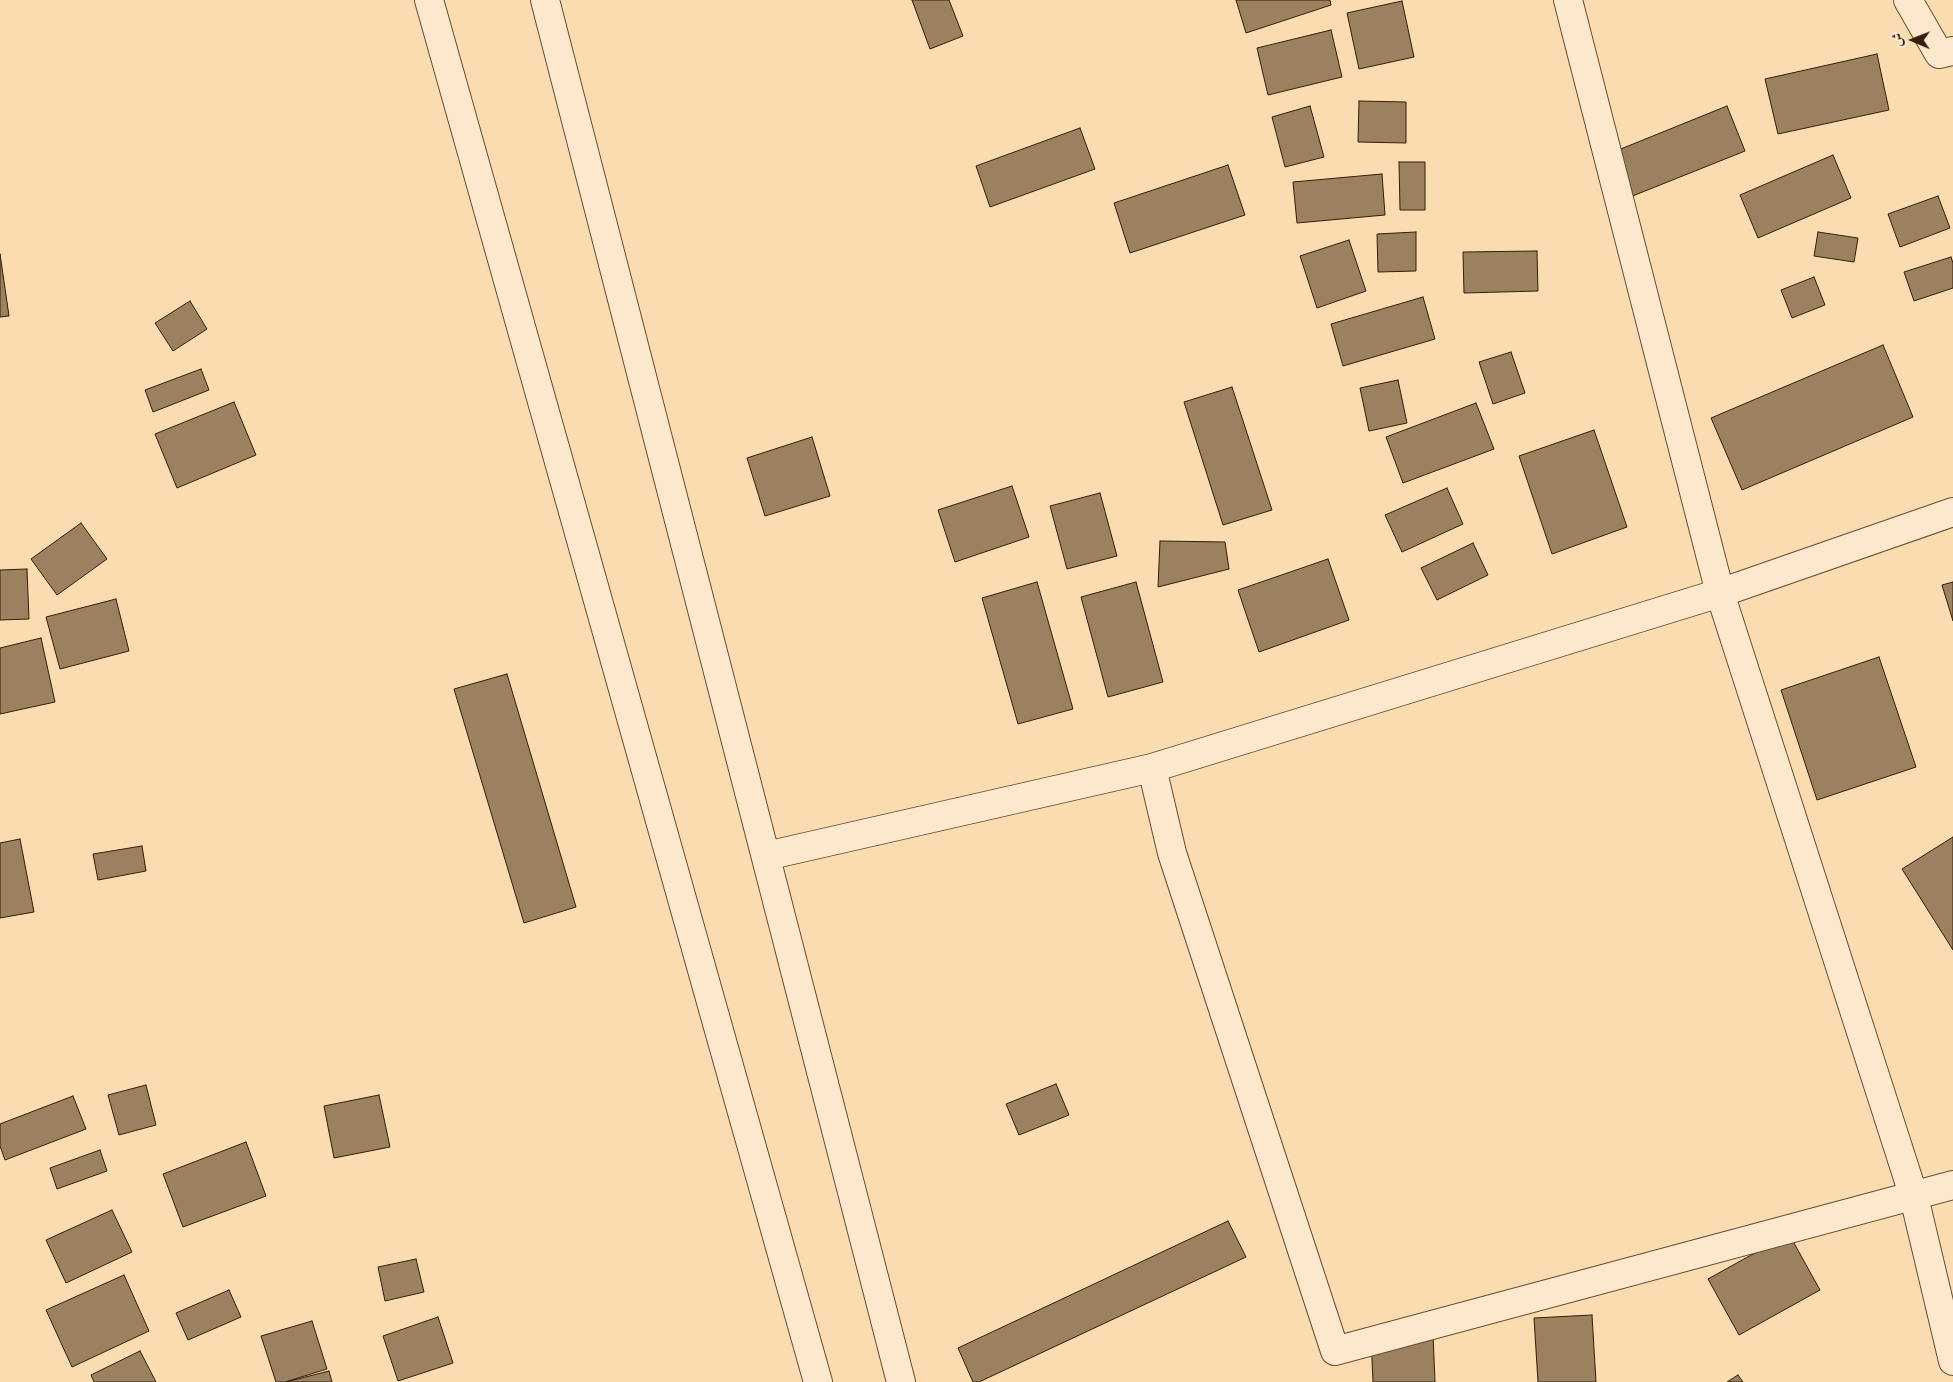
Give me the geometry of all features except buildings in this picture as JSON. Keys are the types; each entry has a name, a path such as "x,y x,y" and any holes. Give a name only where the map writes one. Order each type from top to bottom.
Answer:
{"street":[{"path":"429,0 818,1382"},
{"path":"545,0 901,1382"},
{"path":"1568,0 1720,593 1914,1196 1953,1361"},
{"path":"1908,0 1939,54 1953,51"},
{"path":"766,856 1152,768 1720,593 1953,512"},
{"path":"1152,768 1172,853 1335,1351 1953,1185"}]}
